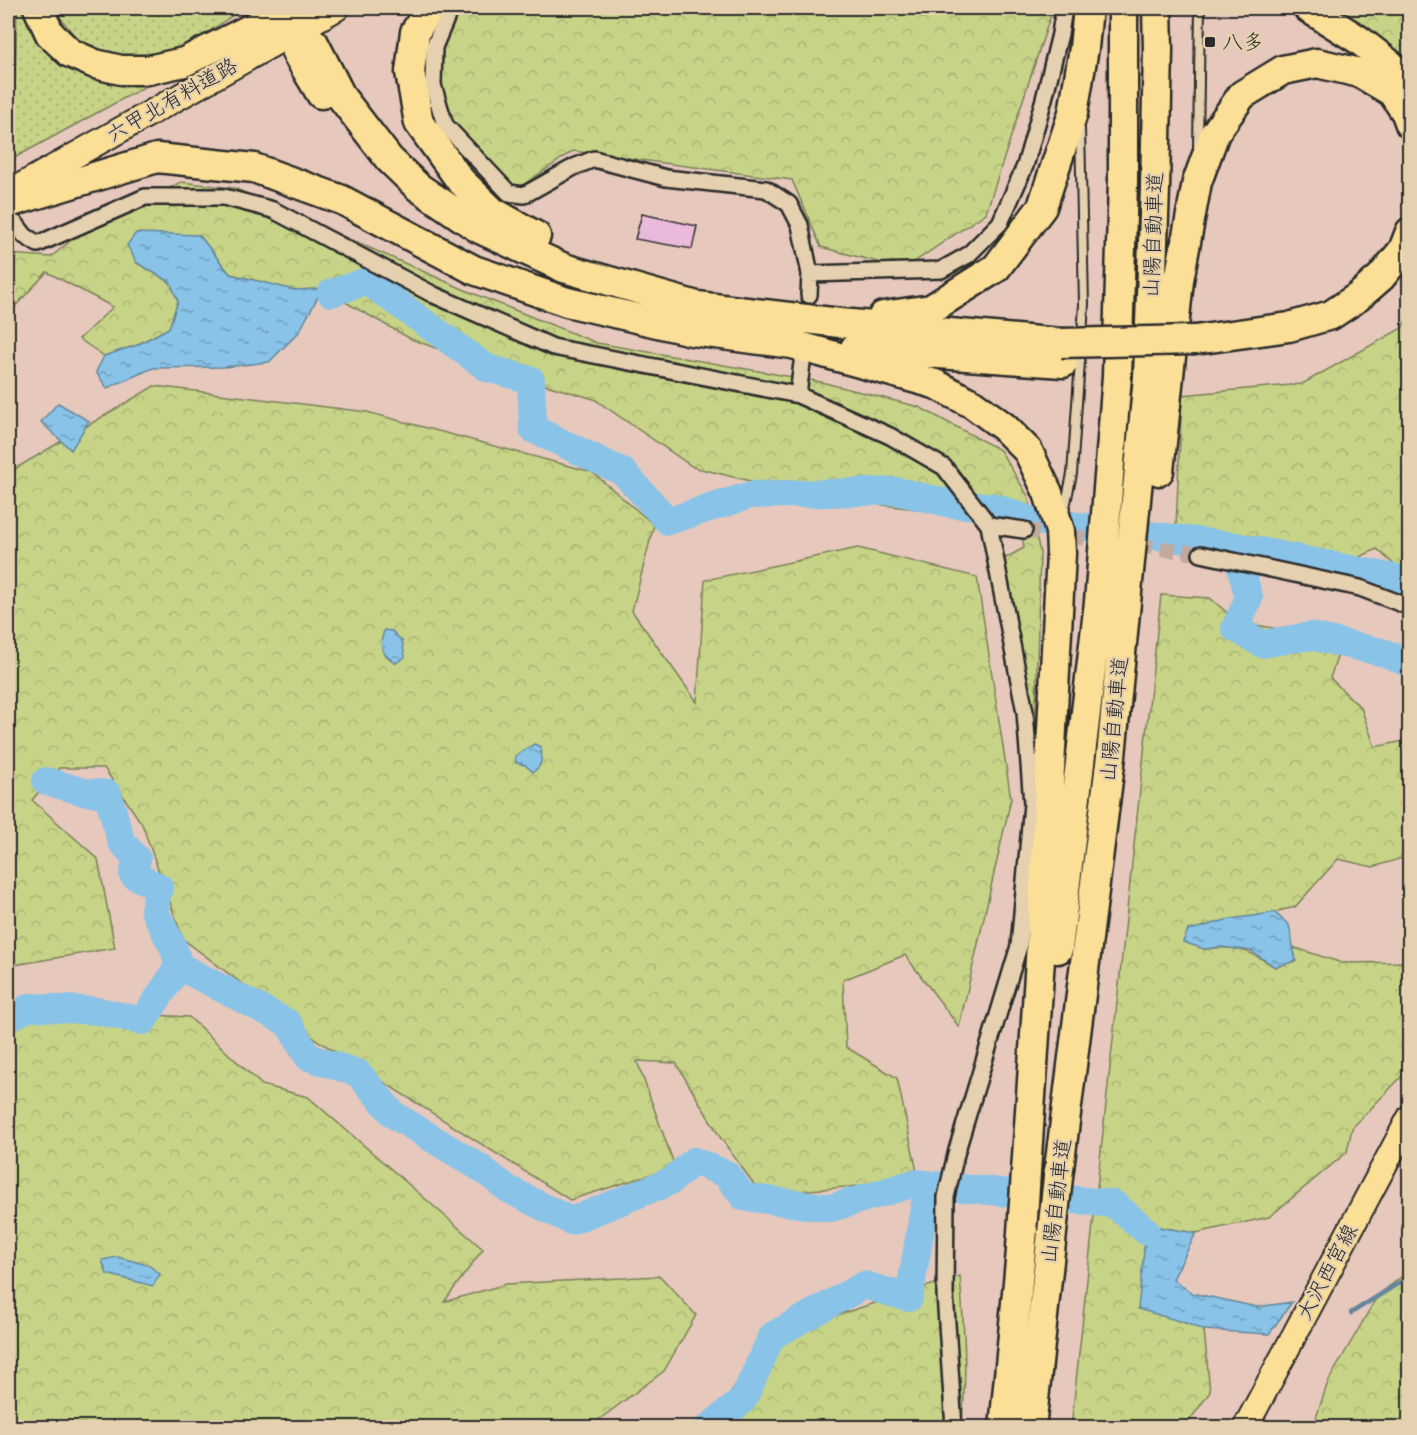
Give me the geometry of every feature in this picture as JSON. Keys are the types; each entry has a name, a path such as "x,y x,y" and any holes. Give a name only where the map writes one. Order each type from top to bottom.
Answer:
{"highway":[{"path":"38,8 50,34 70,54 95,64 121,70 148,69 184,62 292,8"},
{"path":"430,8 415,32 410,72 419,123 460,180 493,212 627,286"},
{"path":"840,323 931,309 996,268 1042,207 1073,113 1088,8"},
{"name":"山陽自動車道","path":"1004,1428 1021,1248 1083,753 1099,602 1118,376 1123,182 1123,8"},
{"name":"山陽自動車道","path":"1031,1428 1058,1177 1111,756 1148,377 1155,166 1157,8"},
{"path":"1308,8 1359,40 1391,65 1410,91"},
{"path":"567,302 485,253 416,203 349,135 306,49 389,159 418,187 478,228 564,268 697,306 1062,353"},
{"path":"1111,756 1156,500 1179,280 1197,182 1215,133 1242,95 1283,70 1317,63 1360,73 1392,92 1406,113 1410,124"},
{"path":"12,213 157,158 254,168 342,200 474,270 567,302 935,384 972,404 1004,427 1028,452 1048,493 1060,531 1061,553 1042,932 1021,1248"},
{"path":"1194,349 1331,315 1358,297 1381,277 1403,250 1410,232"},
{"path":"797,353 1062,353 1194,349 1249,353 1307,342 1359,318 1389,294 1410,268"}],"main road":[{"name":"六甲北有料道路","path":"8,175 306,8"},
{"name":"六甲北有料道路","path":"8,193 337,8"},
{"name":"大沢西宮線","path":"1245,1428 1410,1117"}],"street":[{"path":"455,8 448,14 434,47 433,85 445,125 509,193 524,195 573,167 594,159 666,178 766,189 789,204 800,225 810,274 809,295"},
{"path":"810,274 941,270 968,255 1000,223 1025,165 1044,99 1064,8"},
{"path":"12,213 26,236 38,244 145,197 224,197 273,210 434,295 554,347 798,395 890,436 944,467 989,525 1025,712 1032,804 1019,946 957,1150 946,1197 945,1293 954,1428"},
{"path":"797,353 798,395"},
{"path":"989,525 1024,530"},
{"path":"1201,554 1360,588 1410,607"}],"lane":[{"path":"1197,182 1200,8"},
{"path":"1060,531 1072,474 1084,304 1078,80"}],"green space":[{"path":"17,8 24,8 36,34 94,74 148,85 14,158 8,154 8,100 15,79"},
{"path":"53,8 244,8 178,52 120,58 77,39"},
{"path":"463,8 1053,8 986,213 904,269 821,247 792,180 573,151 518,188 461,149 440,108 437,41"},
{"path":"1322,8 1409,8 1409,72"},
{"path":"181,182 234,188 472,293 597,343 821,382 919,407 1000,450 1028,496 1040,553 1035,737 1000,561 1024,548 1018,505 950,490 941,512 815,497 693,467 594,399 501,372 411,339 322,289 294,290 230,274 199,235 137,263 170,282 178,301 169,328 137,345 104,356 79,339 113,307 47,272 8,314 8,254 51,257 80,233"},
{"path":"1409,315 1409,574 1401,571 1377,549 1349,562 1176,526 1182,395 1302,384 1402,328"},
{"path":"154,386 367,412 592,472 654,525 632,611 697,702 705,580 858,548 977,577 1011,799 959,1027 905,955 843,980 846,1047 897,1078 919,1181 761,1194 720,1137 676,1063 637,1061 675,1167 570,1200 312,1037 183,939 142,824 104,768 59,768 32,800 98,859 115,948 8,966 8,473"},
{"path":"1161,595 1210,598 1238,622 1343,640 1330,678 1361,708 1375,747 1409,740 1409,856 1373,867 1338,859 1295,907 1189,930 1204,949 1242,950 1275,967 1296,961 1293,947 1342,963 1409,962 1409,1069 1352,1128 1347,1152 1269,1217 1196,1233 1158,1227 1183,1322 1204,1330 1210,1392 1185,1427 1071,1428"},
{"path":"79,1011 189,1017 262,1085 308,1097 483,1249 444,1302 506,1284 660,1276 696,1315 664,1371 589,1427 8,1427 8,1021"},
{"path":"1409,1271 1409,1427 1313,1427 1328,1382 1378,1295"},
{"path":"960,1276 965,1371 961,1427 704,1428 718,1415 762,1339"}],"water":[{"path":"136,233 199,235 230,274 294,290 322,289 299,332 269,362 224,367 153,368 107,388 96,372 104,356 137,345 169,328 178,301 170,282 137,263 127,245"},
{"path":"58,403 89,421 71,450 41,422"},
{"path":"384,630 392,631 402,641 405,657 396,663 382,650"},
{"path":"534,744 541,747 542,758 539,767 533,772 525,765 516,763 515,756"},
{"path":"1274,912 1289,925 1296,961 1275,967 1251,951 1222,947 1204,949 1183,942 1188,930 1226,920"},
{"path":"1158,1227 1196,1233 1173,1279 1192,1293 1257,1307 1292,1302 1269,1334 1204,1330 1138,1309 1146,1231"},
{"path":"117,1257 148,1265 160,1274 153,1286 107,1274 102,1260"}],"building":[{"path":"642,214 697,226 692,249 635,239"}],"waterway":[{"path":"331,293 367,281 487,368 531,380 533,429 623,472 668,521 751,495 896,491 952,504 995,507 1030,520 1235,546 1410,581"},
{"path":"1235,546 1249,598 1235,628 1262,644 1310,636 1385,653 1410,664"},
{"path":"46,781 84,792 108,794 121,841 137,859 133,875 159,887 154,910 174,949 179,966"},
{"path":"8,1018 30,1007 98,1011 143,1021 179,966 288,1023 308,1057 358,1073 394,1115 482,1169 508,1189 571,1221 671,1181 694,1161 726,1174 744,1197 831,1208 915,1183 1114,1204 1146,1231"},
{"path":"708,1428 743,1400 772,1336 864,1285 909,1298 928,1185"},
{"path":"1351,1313 1410,1276"}],"tunnel":[{"path":"1024,530 1201,554"}],"place":[{"name":"八多","path":"1210,42"}]}
